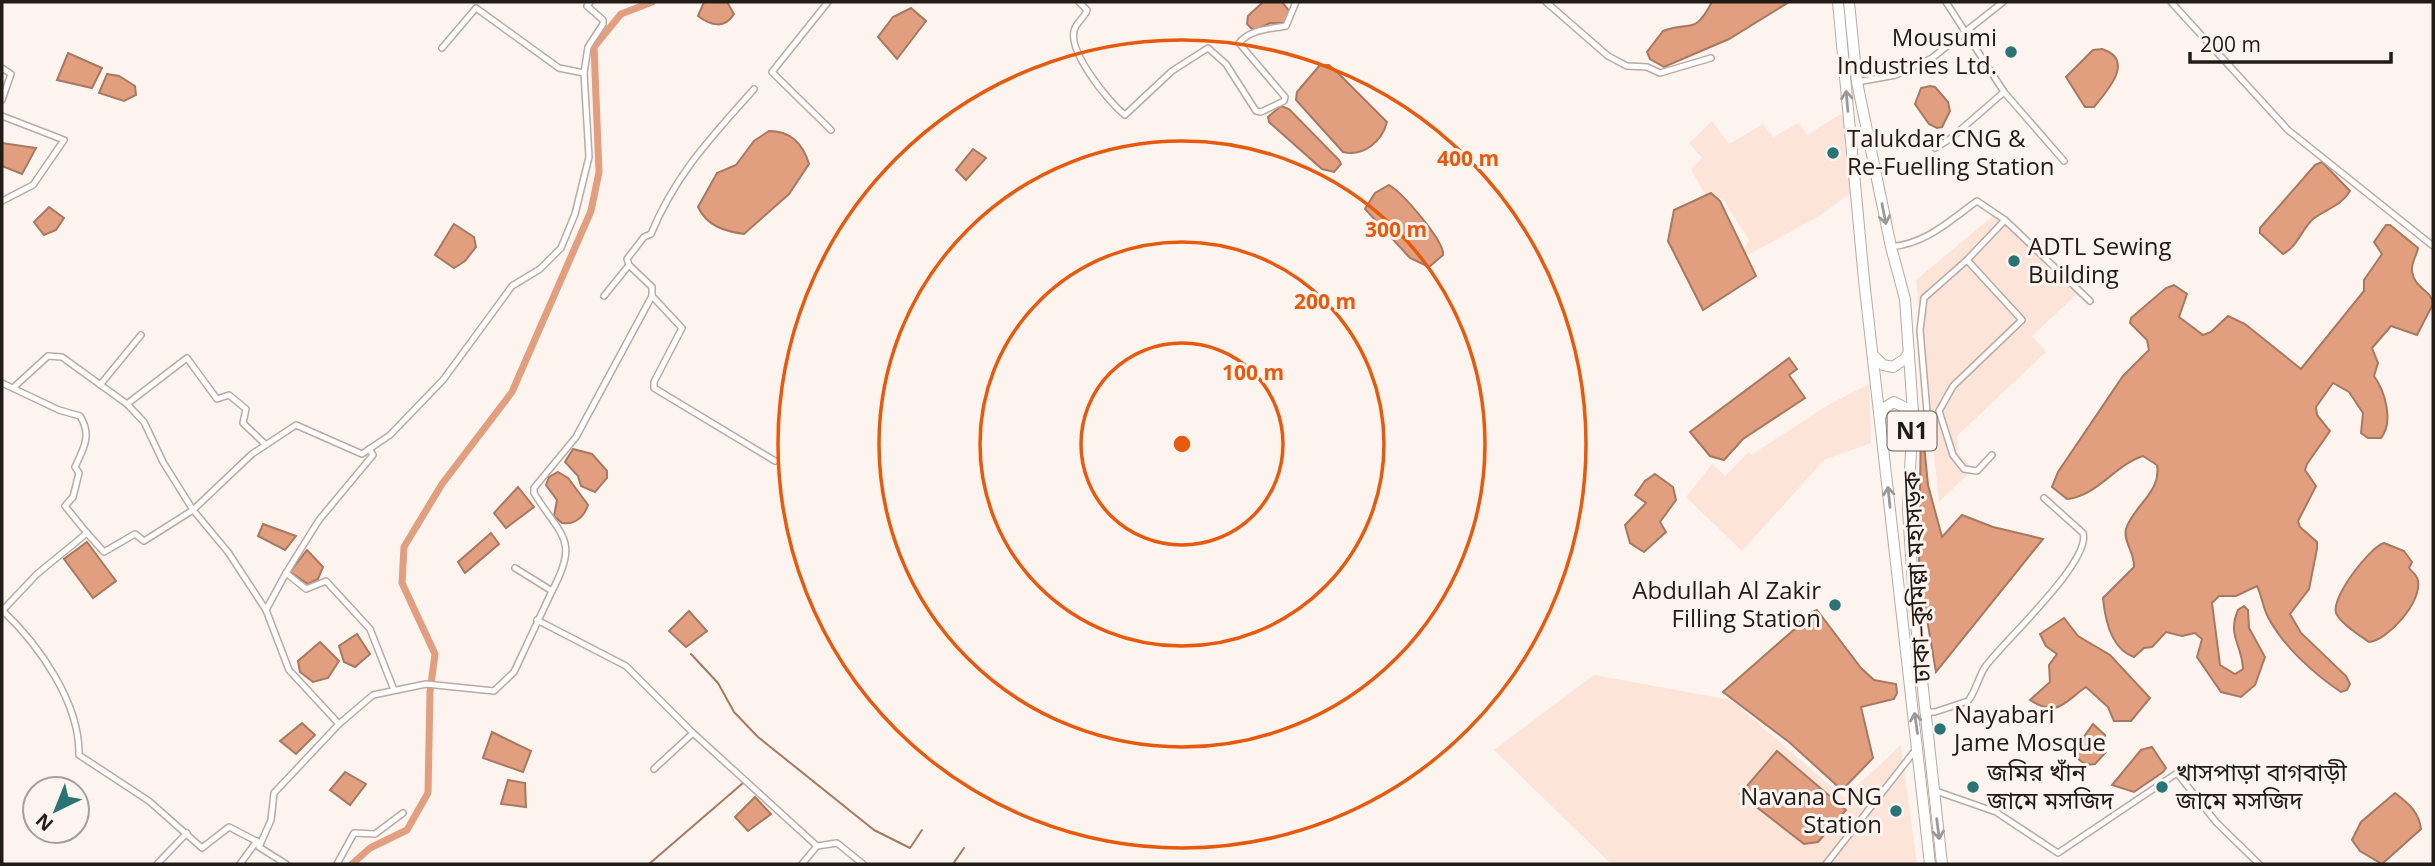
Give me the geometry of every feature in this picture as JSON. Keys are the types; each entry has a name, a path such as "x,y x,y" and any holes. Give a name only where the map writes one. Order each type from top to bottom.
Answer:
{"highway":[{"name":"ঢাকা–কুমিল্লা মহাসড়ক","path":"1839,2 1873,355 1919,746 1930,864"},
{"name":"ঢাকা–কুমিল্লা মহাসড়ক","path":"1849,2 1857,82 1891,247 1905,299 1913,412 1909,510 1925,712 1942,864"},
{"path":"1873,355 1884,365 1893,368 1905,359 1909,351"},
{"path":"1880,418 1884,408 1894,402 1913,412"}],"street":[{"path":"2,383 59,410 80,416 88,428 88,437 75,467 79,473 73,498 65,506 104,552 135,534 144,541 193,510 265,444 296,425 362,454 390,435 443,380 512,286 540,269 561,247 575,214 589,157 584,74 588,47 603,24 603,20 587,6 590,2"},
{"path":"828,2 772,72 831,130"},
{"path":"1079,2 1086,7 1087,14 1074,30 1086,71 1125,115 1172,71 1208,48 1226,64 1256,111 1261,112 1284,101 1285,97 1239,43 1248,35 1273,25 1286,26 1296,2"},
{"path":"1546,2 1602,51 1627,66 1647,67 1660,74 1711,58"},
{"path":"1946,2 2004,92 2064,161"},
{"path":"1857,82 1896,75 1932,58 2003,2"},
{"path":"2171,2 2288,130 2433,246"},
{"path":"442,48 476,8 559,68 584,74"},
{"path":"2,68 11,74 2,100"},
{"path":"240,864 271,820 274,793 339,724 373,695 426,684 494,691 514,672 537,620 567,564 567,545 534,488 576,438 652,296 652,287 629,265 627,259 644,237 651,234 673,187 722,121 754,89"},
{"path":"1935,148 1950,139 2004,92"},
{"path":"2,116 64,140 33,185 2,201"},
{"path":"1891,247 1913,245 1925,239 1977,201 2005,220 2090,302"},
{"path":"1927,412 1920,330 1924,298 1967,260 2005,220"},
{"path":"1967,260 2022,320 1953,386 1939,411 1953,455 1964,469 1969,472 1977,471 1992,454"},
{"path":"604,296 629,265"},
{"path":"652,296 682,328 654,382 654,388 775,461"},
{"path":"100,385 141,335"},
{"path":"13,388 48,356 62,357 127,404 144,422 163,461 193,510 228,552 266,610 289,670 339,724"},
{"path":"127,404 187,358 217,399 229,395 246,409 243,422 265,444"},
{"path":"266,610 319,520 373,455 369,449"},
{"path":"1925,712 1935,712 1968,701 1983,670 2036,613 2083,547 2083,533 2044,498"},
{"path":"87,533 37,574 2,611 16,623 53,675 72,713 79,737 79,755 149,801 202,848 229,827 258,842 260,849 286,864"},
{"path":"514,568 552,591"},
{"path":"286,573 306,589 326,581 370,629 394,690"},
{"path":"537,620 626,666 693,733 817,846"},
{"path":"654,769 693,733"},
{"path":"1826,864 1919,746"},
{"path":"1933,790 1996,812 2058,853 2177,773 2216,822 2259,864"},
{"path":"337,864 354,833 375,834 403,813"},
{"path":"157,864 187,834"},
{"path":"802,864 817,846 837,843 863,864"}],"shaded area":[{"path":"704,2 727,2 734,14 722,24 708,22 698,16"},
{"path":"1263,2 1282,2 1290,12 1286,23 1270,23 1254,31 1247,24 1248,16"},
{"path":"1712,2 1789,2 1729,39 1664,67 1650,59 1647,52 1663,31 1696,24"},
{"path":"911,8 926,21 897,59 878,37 893,17"},
{"path":"2102,49 2117,60 2116,76 2094,107 2085,107 2066,77 2093,50"},
{"path":"68,53 102,68 92,88 57,80"},
{"path":"1320,65 1329,65 1387,122 1381,135 1365,150 1343,152 1296,100 1297,92"},
{"path":"107,74 119,76 135,86 136,95 124,101 99,93"},
{"path":"1935,87 1948,102 1950,111 1942,127 1929,124 1915,104 1921,88"},
{"path":"1281,106 1289,109 1339,160 1341,164 1334,172 1322,169 1269,122 1268,117"},
{"path":"1847,110 1855,190 1819,216 1748,255 1743,251 1749,240 1722,198 1709,202 1691,169 1702,158 1689,143 1712,121 1729,144 1763,124 1773,137 1799,123 1807,135"},
{"path":"769,131 784,133 795,140 809,164 789,194 744,234 717,227 706,219 698,207 717,173 736,165 754,141"},
{"path":"2,143 36,148 22,174 2,166"},
{"path":"973,149 986,158 966,180 956,170"},
{"path":"2322,162 2350,191 2338,204 2313,219 2292,247 2283,254 2260,233 2260,228 2315,165"},
{"path":"1389,185 1404,197 1422,218 1442,249 1443,255 1429,267 1410,258 1365,209 1375,193"},
{"path":"1711,193 1720,201 1756,276 1703,310 1668,241 1674,210"},
{"path":"49,207 64,218 56,230 44,235 34,222"},
{"path":"1995,214 2009,218 2079,292 2032,336 2046,352 1957,436 1958,453 1973,469 1939,502 1916,280"},
{"path":"454,224 474,237 476,247 465,261 454,268 435,255"},
{"path":"2386,225 2390,225 2418,248 2412,265 2413,277 2430,296 2433,304 2417,335 2391,326 2372,348 2378,363 2374,376 2382,390 2387,415 2387,424 2381,438 2368,438 2361,433 2363,413 2349,392 2333,383 2316,407 2317,415 2330,431 2307,464 2305,470 2316,486 2298,521 2300,527 2317,542 2317,549 2309,589 2290,614 2301,633 2346,676 2350,684 2347,690 2341,692 2331,685 2291,649 2268,617 2257,586 2236,596 2219,596 2212,603 2220,665 2235,674 2243,669 2234,627 2238,610 2244,606 2248,610 2249,628 2265,657 2255,685 2241,697 2221,692 2197,657 2202,639 2195,633 2182,636 2166,632 2152,647 2144,648 2134,657 2126,653 2111,633 2103,598 2134,567 2126,529 2155,483 2157,465 2143,456 2133,460 2078,497 2067,499 2052,487 2058,472 2123,376 2149,350 2147,340 2130,323 2131,318 2166,288 2174,285 2187,294 2179,317 2203,335 2211,332 2228,316 2245,324 2301,369 2364,291 2364,280 2382,254 2374,242"},
{"path":"1789,358 1797,369 1789,375 1805,398 1743,439 1724,460 1710,456 1690,432"},
{"path":"1869,384 1871,443 1824,460 1742,551 1686,497 1712,464 1725,476 1749,452 1751,455 1828,405"},
{"path":"1921,414 1928,485 1942,537 1962,515 1993,527 2043,539 1936,672 1919,572"},
{"path":"573,449 592,454 607,471 607,478 595,492 581,486 578,476 565,462"},
{"path":"558,472 568,478 588,505 584,513 571,523 562,523 554,516 557,500 546,485 549,477"},
{"path":"1655,474 1673,487 1676,500 1660,522 1666,532 1644,552 1630,543 1625,525 1646,503 1635,495 1645,481"},
{"path":"518,487 534,507 506,528 494,513"},
{"path":"263,524 296,536 285,550 258,536"},
{"path":"491,533 499,544 465,573 458,562"},
{"path":"87,542 116,581 93,598 64,559"},
{"path":"2384,543 2404,551 2412,562 2409,568 2418,579 2418,590 2402,619 2385,635 2369,642 2341,621 2336,613 2336,606 2353,574 2370,553"},
{"path":"307,550 323,567 318,579 308,584 290,572"},
{"path":"1817,610 1861,668 1874,680 1896,684 1897,693 1894,699 1861,707 1873,758 1842,790 1789,742 1723,692 1797,627 1803,616"},
{"path":"689,611 707,631 686,647 669,631"},
{"path":"2064,618 2078,636 2110,655 2150,698 2131,721 2114,721 2108,707 2086,687 2066,703 2054,708 2047,708 2030,700 2050,682 2049,665 2057,654 2046,646 2040,634"},
{"path":"357,634 370,654 355,667 344,662 339,646"},
{"path":"320,642 339,661 328,678 313,682 300,672 298,661"},
{"path":"1594,675 1731,700 1844,798 1901,745 1917,864 1611,864 1494,750"},
{"path":"302,723 315,735 296,754 280,741"},
{"path":"2093,724 2105,735 2103,743 2106,752 2095,764 2088,764 2079,760 2073,752"},
{"path":"492,732 531,751 523,772 483,758"},
{"path":"2152,747 2166,768 2163,772 2134,792 2112,785 2141,750"},
{"path":"1777,751 1846,810 1818,842 1804,844 1740,794"},
{"path":"345,772 366,784 350,805 330,790"},
{"path":"508,780 525,783 526,807 501,804"},
{"path":"2395,793 2415,813 2421,829 2382,864 2360,851 2352,840 2361,822"},
{"path":"755,797 771,814 748,831 735,817"}],"waterway":[{"path":"352,864 370,848 407,830 428,793 430,692 435,654 402,583 404,547 442,484 512,392 591,211 599,172 594,47 621,14 652,2"},
{"path":"691,654 718,683 734,712 758,737 874,830 910,848 922,830"},
{"path":"649,864 743,783"},
{"path":"953,864 964,848"}],"place":[{"name":"Mousumi Industries Ltd.","path":"2011,52"},
{"name":"Talukdar CNG & Re-Fuelling Station","path":"1833,153"},
{"name":"ADTL Sewing Building","path":"2014,261"},
{"name":"Abdullah Al Zakir Filling Station","path":"1835,605"},
{"name":"Nayabari Jame Mosque","path":"1940,729"},
{"name":"জমির খাঁন জামে মসজিদ","path":"1973,787"},
{"name":"খাসপাড়া বাগবাড়ী জামে মসজিদ","path":"2162,787"},
{"name":"Navana CNG Station","path":"1896,811"}]}
